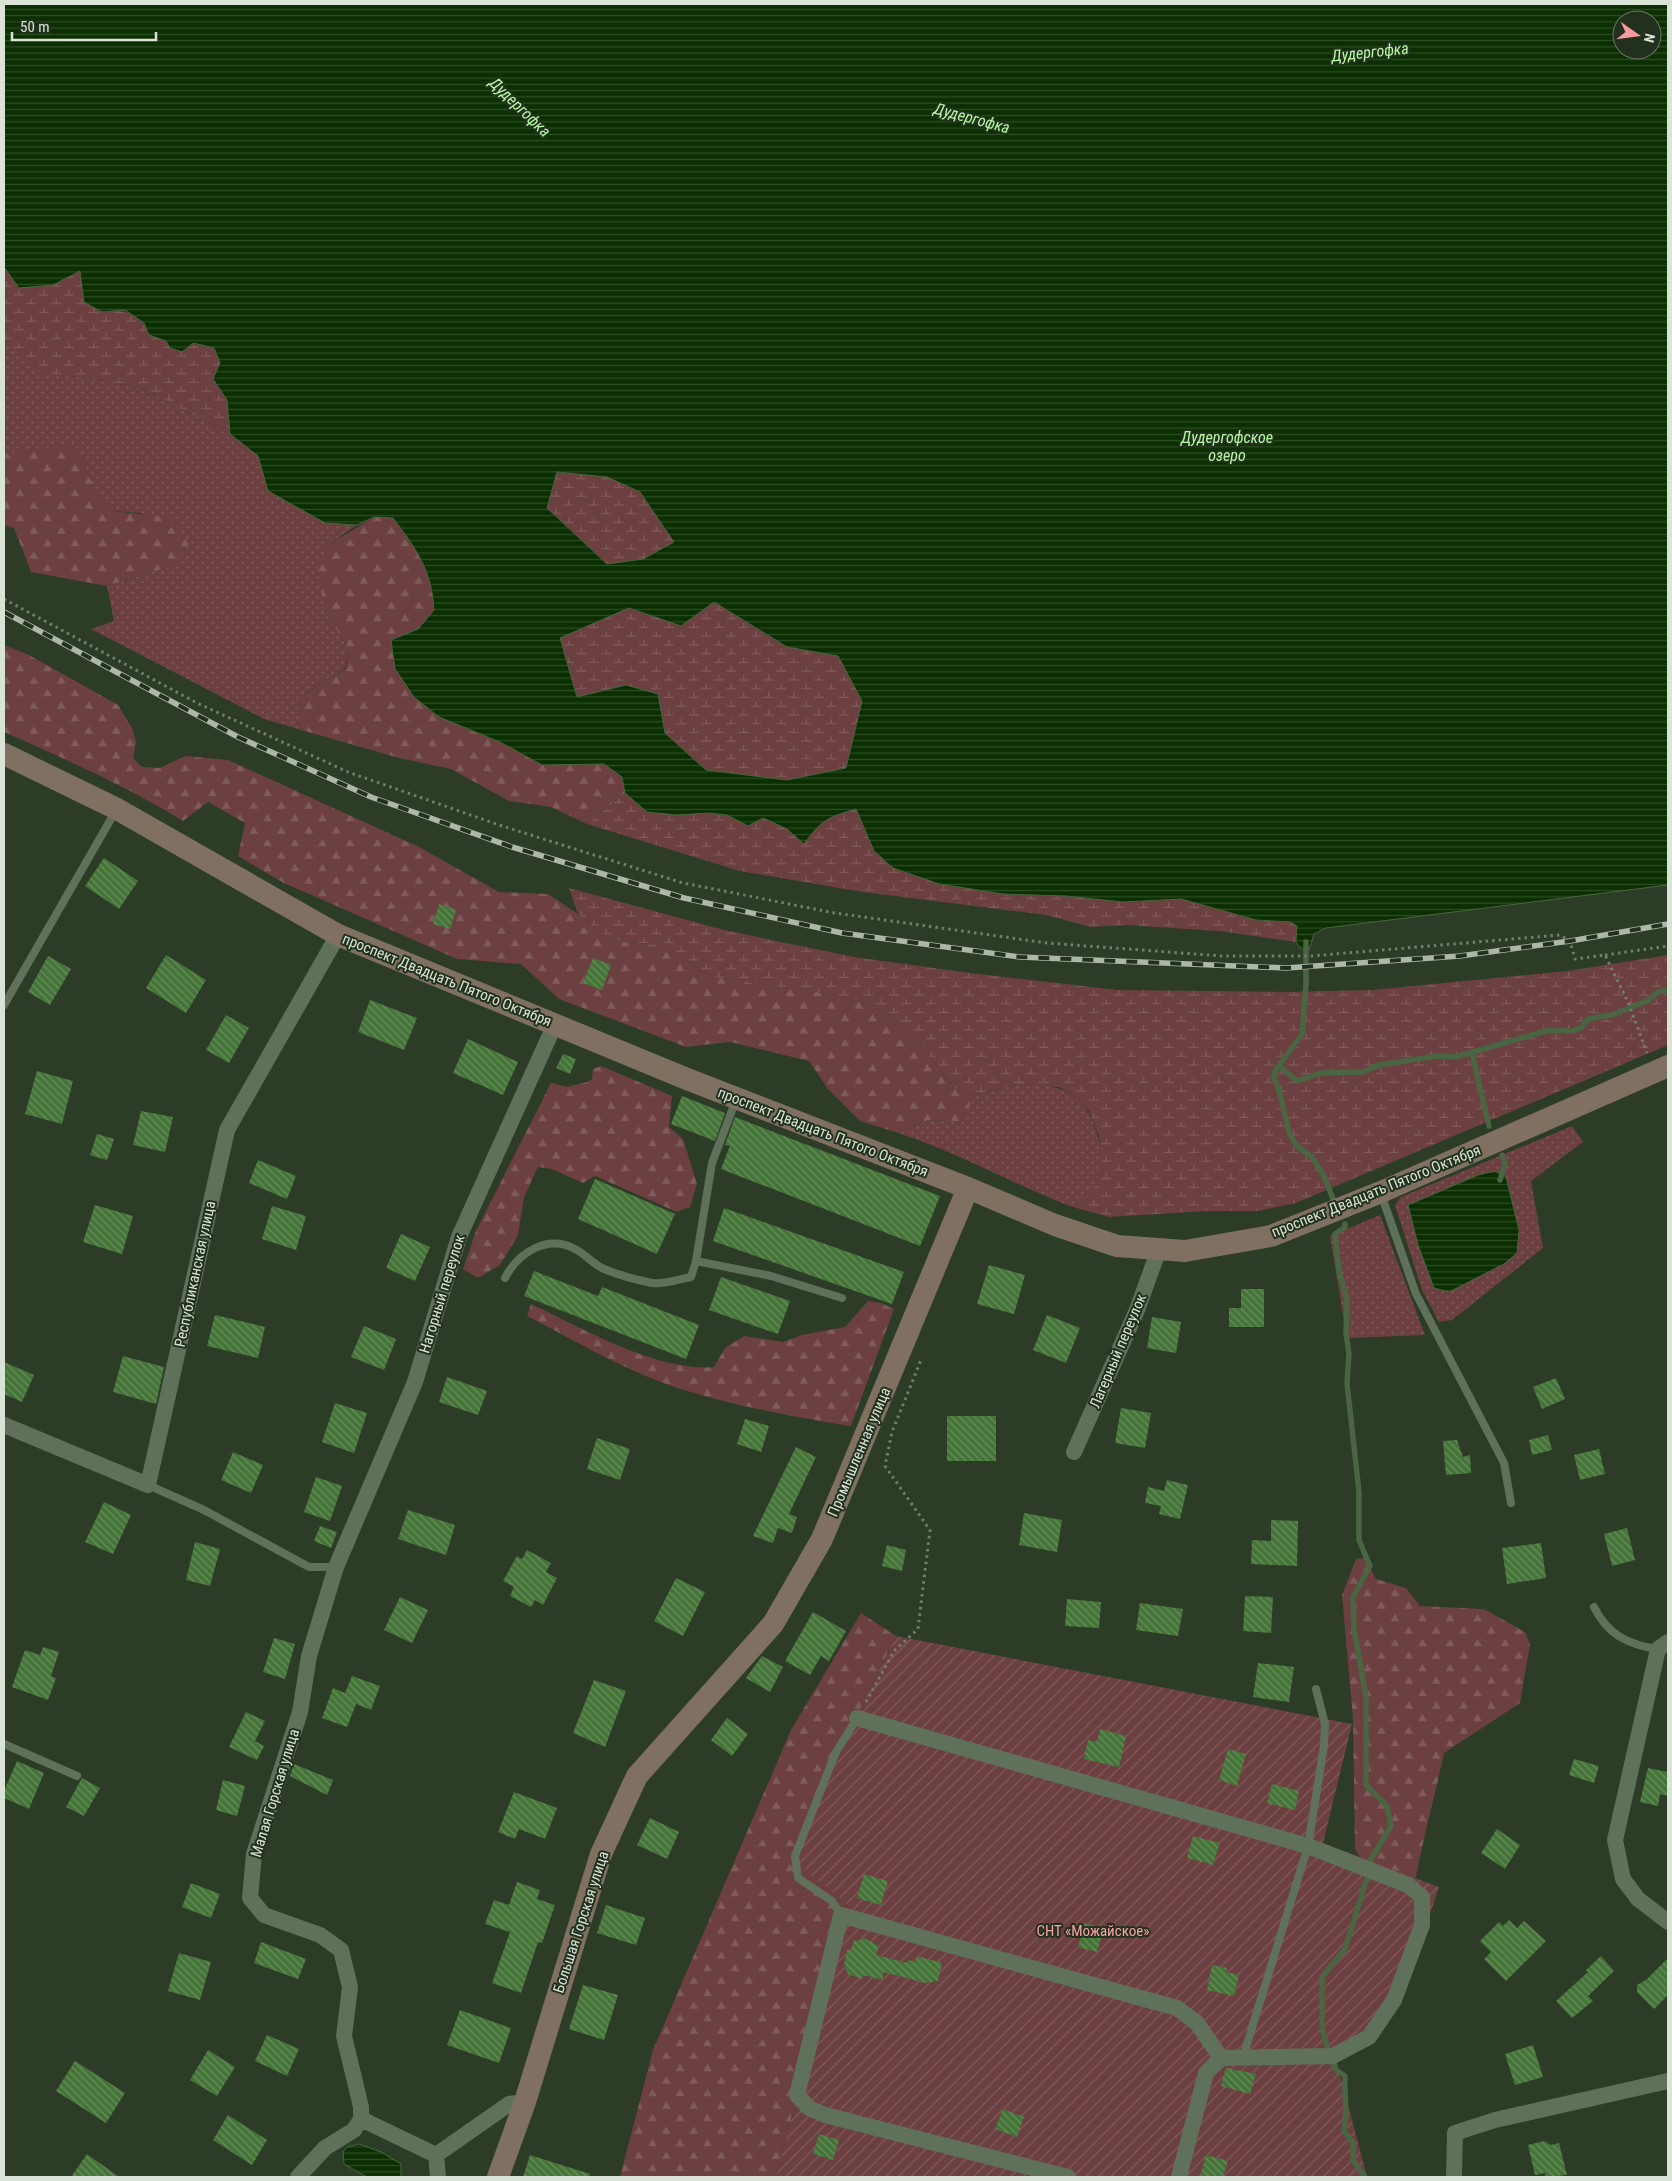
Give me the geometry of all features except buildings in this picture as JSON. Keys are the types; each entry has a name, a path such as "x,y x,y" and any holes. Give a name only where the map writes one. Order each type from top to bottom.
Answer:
{"street":[{"name":"проспект Двадцать Пятого Октября","path":"4,754 117,809 338,935 737,1098 968,1188 1055,1225 1117,1246 1185,1251 1271,1236 1380,1192 1661,1069"},
{"name":"Республиканская улица","path":"148,1485 227,1130 338,935"},
{"name":"Нагорный переулок","path":"336,1567 415,1382 459,1237 555,1024"},
{"name":"Промышленная улица","path":"712,1693 773,1624 822,1539 907,1339 968,1188"},
{"name":"Лагерный переулок","path":"1074,1452 1137,1310 1159,1249"},
{"path":"4,1425 148,1485"},
{"name":"Малая Горская улица","path":"336,1567 310,1656 300,1712 254,1854 250,1898 264,1915 320,1935 341,1950 350,1987 344,2036 361,2106 361,2119"},
{"path":"1663,1645 1616,1840 1623,1878 1638,1899 1668,1922"},
{"name":"Большая Горская улица","path":"498,2177 525,2102 601,1854 637,1776 712,1693"},
{"path":"857,1718 1308,1846 1408,1885 1422,1897 1422,1924 1394,2000 1369,2037 1333,2056 1221,2058 1206,2073 1179,2177"},
{"path":"1068,2177 825,2115 809,2108 798,2095 841,1915 1177,2008 1198,2023 1221,2058"},
{"path":"1454,2177 1455,2133 1495,2120 1668,2081"},
{"path":"436,2155 508,2104 525,2102"},
{"path":"298,2177 325,2148 354,2130 361,2119 436,2155"},
{"path":"436,2155 438,2177"}],"lane":[{"path":"4,1005 117,809"},
{"path":"505,1278 512,1265 542,1244 559,1243 575,1249 602,1268 655,1284 691,1277 696,1261 712,1163 737,1098"},
{"path":"1380,1192 1416,1294 1504,1463 1511,1502"},
{"path":"696,1261 771,1276 842,1298"},
{"path":"148,1485 204,1510 308,1567 336,1567"},
{"path":"1594,1607 1602,1624 1622,1638 1646,1647 1663,1645"},
{"path":"1243,2057 1308,1846 1324,1746 1325,1724 1316,1689"},
{"path":"841,1915 832,1901 798,1878 795,1856 835,1754 857,1718"},
{"path":"4,1744 77,1776"}],"path":[{"path":"4,599 197,703 348,772 499,824 684,883 835,913 1047,943 1222,956 1311,956 1560,935 1570,941 1574,958 1668,946"},
{"path":"1605,955 1661,1069"},
{"path":"857,1718 894,1651 918,1628 930,1530 885,1466 892,1432 921,1360 907,1339"}],"green space":[{"path":"4,267 19,288 53,285 80,271 102,312 118,311 131,314 141,321 149,335 157,338 214,348 220,363 213,379 227,400 230,434 143,389 91,378 39,373 4,340"},
{"path":"4,340 40,373 91,378 143,389 230,434 258,456 268,491 325,523 357,525 328,545 324,610 349,649 345,669 302,695 298,729 264,719 91,629 114,621 107,586 171,566 142,513 111,511 97,495 81,457 23,453 4,454"},
{"path":"69,444 81,457 97,495 111,511 169,517 191,543 171,566 107,586 31,572 14,528 4,525 4,454"},
{"path":"557,472 607,477 640,492 674,542 643,559 607,564 547,508"},
{"path":"374,517 393,518 416,550 426,572 433,596 434,610 418,629 391,640 414,697 439,717 513,748 575,763 604,764 623,777 625,793 587,824 551,807 509,801 451,769 399,758 298,729 302,695 346,669 349,649 324,610 318,566 328,545"},
{"path":"714,602 787,647 838,656 862,701 846,768 787,780 706,770 665,733 626,685 577,697 560,638 629,608 681,626"},
{"path":"4,645 29,655 118,705 132,728 136,742 133,758 142,767 160,768 185,756 228,760 419,847 499,892 548,894 578,914 610,940 667,946 712,977 824,993 869,1003 910,1032 955,1088 972,1096 966,1122 928,1120 898,1133 860,1121 828,1089 809,1061 730,1042 686,1047 559,999 521,964 457,959 284,883 238,856 245,823 208,802 183,821 117,785 4,732"},
{"path":"625,793 647,812 677,815 708,813 727,815 748,826 763,818 787,829 804,844 826,820 856,809 874,851 939,884 1003,894 1066,896 1123,902 1181,899 1256,920 1290,922 1297,926 1296,942 1219,931 1125,925 1091,927 1046,915 863,892 740,871 587,824"},
{"path":"569,888 724,930 854,957 1118,990 1287,992 1372,990 1568,971 1668,955 1668,1045 1296,1203 1258,1211 1207,1211 1109,1217 1073,1207 1087,1199 1096,1184 1100,1158 1099,1136 1089,1111 1075,1096 1059,1087 1016,1085 972,1096 955,1088 910,1032 869,1003 824,993 712,977 667,946 610,940 578,914"},
{"path":"601,1066 672,1096 669,1127 683,1139 697,1184 690,1207 677,1212 595,1176 583,1183 552,1169 538,1167 524,1197 518,1235 500,1265 478,1278 463,1269 476,1231 551,1083 568,1087 586,1082 592,1079 593,1069"},
{"path":"1016,1085 1046,1086 1066,1091 1082,1103 1090,1115 1099,1145 1099,1176 1094,1189 1086,1199 1073,1207 942,1149 898,1133 928,1120 965,1122 972,1096"},
{"path":"1572,1126 1583,1142 1531,1181 1543,1248 1452,1320 1439,1322 1422,1290 1395,1205 1401,1197"},
{"path":"1380,1215 1425,1335 1347,1338 1330,1236"},
{"path":"868,1301 881,1303 894,1309 851,1426 725,1402 684,1390 643,1375 527,1316 531,1304 596,1336 644,1356 692,1367 714,1367 725,1348 744,1336 783,1342 802,1335 845,1327"},
{"path":"1364,1558 1376,1579 1406,1588 1420,1606 1484,1609 1525,1632 1530,1644 1520,1703 1444,1753 1415,1882 1362,1861 1355,1849 1353,1719 1342,1595 1356,1559"},
{"path":"861,1613 896,1636 823,1785 848,1904 776,2177 620,2177 653,2050 791,1730"},
{"name":"СНТ «Можайское»","path":"896,1636 1352,1724 1323,1843 1439,1887 1403,1998 1336,2059 1367,2177 776,2177 848,1904 796,1863 823,1785"}],"water":[{"name":"Дудергофское озеро","path":"4,4 1668,4 1668,885 1326,928 1314,934 1309,950 1301,949 1296,942 1297,926 1290,922 1256,920 1181,899 1123,902 1066,896 1003,894 939,884 893,868 874,851 856,809 838,814 826,820 804,844 787,829 763,818 748,826 727,815 708,813 677,815 647,812 625,793 622,777 604,764 542,765 500,742 439,717 414,697 395,669 391,640 418,629 434,610 430,583 416,550 393,518 374,517 357,525 325,523 268,491 258,456 230,434 227,400 213,379 220,363 214,348 193,343 182,352 170,348 166,341 149,335 144,323 125,310 102,312 84,302 80,271 53,285 19,288 4,267","holes":["557,472 607,477 640,492 674,542 643,559 607,564 547,508","714,602 787,647 838,656 862,701 846,768 787,780 706,770 665,733 658,694 626,685 577,697 560,638 629,608 681,626"]},
{"path":"1495,1171 1506,1177 1519,1230 1517,1253 1504,1264 1449,1292 1434,1288 1418,1245 1408,1205 1478,1175"},
{"path":"359,2144 381,2152 401,2164 401,2177 367,2177 344,2164 343,2152 347,2147"}],"waterway":[{"path":"1306,942 1306,984 1302,1034 1275,1071 1274,1078 1278,1086 1290,1135 1297,1146 1312,1157 1324,1176 1333,1199"},
{"path":"1279,1066 1297,1081 1321,1073 1363,1072 1379,1065 1437,1056 1456,1057 1549,1030 1572,1031 1581,1028 1588,1019 1615,1014 1647,1001 1658,992 1668,990"},
{"path":"1472,1053 1489,1126"},
{"path":"1500,1180 1505,1164 1502,1155"},
{"path":"1345,1224 1345,1227 1335,1234 1339,1272 1347,1299 1346,1333 1349,1354 1347,1383 1359,1492 1359,1540 1370,1566 1353,1597 1354,1629 1366,1697 1366,1785 1387,1806 1391,1826 1370,1861"},
{"path":"1328,2049 1322,2029 1322,1977 1345,1949 1367,1878"},
{"path":"1333,2063 1336,2070 1345,2076 1346,2118 1344,2131 1353,2143 1353,2160 1365,2177"}],"railway":[{"path":"4,612 238,737 371,797 512,847 684,898 842,933 1020,957 1286,968 1460,956 1570,941 1668,924"}],"water label":[{"name":"Дудергофка","path":"1370,52"},
{"name":"Дудергофка","path":"520,107"},
{"name":"Дудергофка","path":"972,118"}]}
